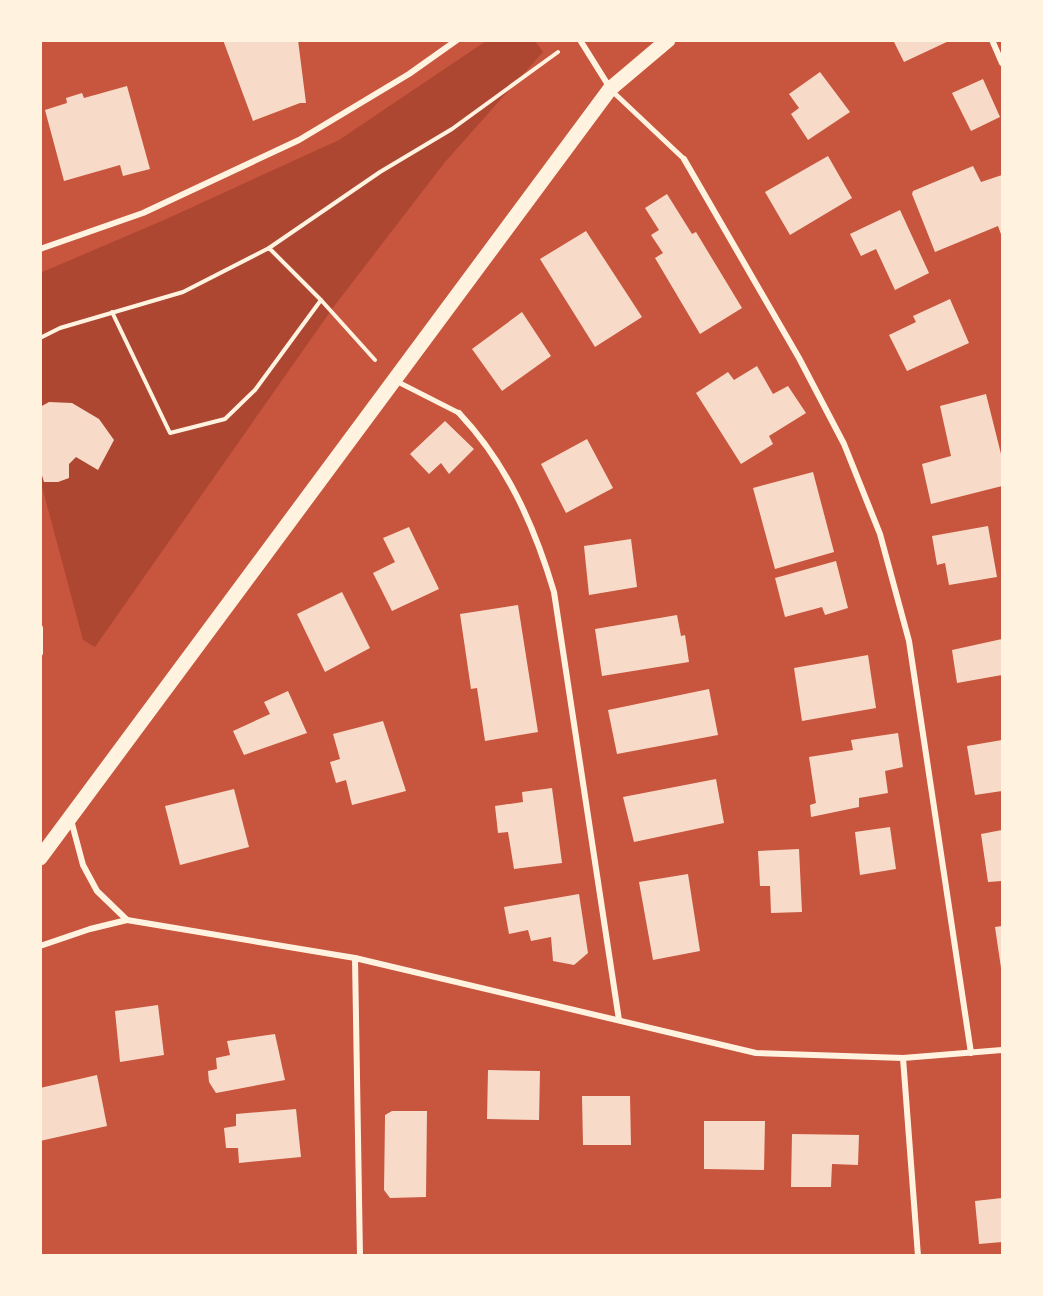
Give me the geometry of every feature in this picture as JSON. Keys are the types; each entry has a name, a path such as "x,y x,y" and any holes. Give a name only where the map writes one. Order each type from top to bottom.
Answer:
{"main road":[{"path":"40,858 610,89 668,40"}],"street":[{"path":"40,249 143,213 299,140 409,74 457,40"},
{"path":"580,40 610,89 684,159 799,358 844,444 880,534 909,641 971,1053"},
{"path":"992,40 1002,63"},
{"path":"394,380 459,413 480,436 504,471 527,514 542,550 554,592 619,1020"},
{"path":"40,628 40,653"},
{"path":"70,817 87,874 97,891 127,920"},
{"path":"40,946 90,929 127,920 355,958 756,1053 903,1058 1002,1050"},
{"path":"355,958 360,1256"},
{"path":"903,1058 918,1256"}],"path":[{"path":"40,338 60,328 183,292 268,248 380,172 452,129 550,58"},
{"path":"268,248 321,300 394,380"},
{"path":"112,312 170,433 225,419 255,390 321,300"}],"shaded area":[{"path":"486,41 535,41 543,52 445,162 332,309 95,647 83,640 41,483 40,273 164,220 339,140"}],"building":[{"path":"223,40 298,40 306,103 300,103 253,121"},
{"path":"893,40 951,40 904,62"},
{"path":"820,72 850,112 808,140 791,114 799,108 789,94"},
{"path":"983,79 1000,117 971,131 952,93"},
{"path":"127,86 150,169 123,176 120,165 64,181 45,110 67,103 66,98 82,93 84,98"},
{"path":"828,156 852,198 790,235 765,192"},
{"path":"973,166 981,182 1002,175 1002,237 998,226 935,252 912,194 913,191"},
{"path":"667,194 692,234 696,232 742,308 700,334 655,258 663,253 651,235 659,230 645,208"},
{"path":"900,210 929,273 895,290 876,249 861,256 850,234"},
{"path":"586,231 642,317 595,347 540,259"},
{"path":"950,299 969,343 907,371 889,335 916,322 913,316"},
{"path":"522,312 551,356 502,391 472,349"},
{"path":"757,366 773,394 788,386 806,413 769,436 773,444 741,464 696,393 728,372 734,380"},
{"path":"986,394 1002,458 1002,486 931,504 922,464 951,456 940,406"},
{"path":"49,402 72,403 99,419 114,440 98,470 76,457 69,464 69,478 58,482 44,482 40,469 40,407"},
{"path":"445,421 474,449 449,474 441,463 429,474 410,454"},
{"path":"587,439 613,488 566,513 541,464"},
{"path":"813,472 834,552 775,569 753,488"},
{"path":"988,526 997,577 949,585 945,563 937,565 932,536"},
{"path":"409,527 439,589 392,611 373,573 395,562 383,538"},
{"path":"631,539 637,587 589,595 584,546"},
{"path":"836,561 848,608 825,615 822,607 785,617 775,578"},
{"path":"342,592 370,648 325,672 297,614"},
{"path":"518,605 538,732 485,741 477,688 471,689 460,614"},
{"path":"677,615 681,636 685,635 689,662 602,676 595,629"},
{"path":"1002,639 1002,675 957,683 952,650"},
{"path":"868,655 876,708 802,721 794,668"},
{"path":"709,689 718,735 617,754 608,710"},
{"path":"288,691 307,733 244,755 233,731 270,714 264,702"},
{"path":"383,721 406,791 352,805 346,780 336,783 330,762 340,759 333,734"},
{"path":"898,733 903,767 885,771 888,793 859,798 859,807 811,817 810,805 816,803 809,757 853,750 851,740"},
{"path":"1002,740 1002,791 975,795 967,746"},
{"path":"716,779 724,823 634,842 623,797"},
{"path":"552,788 562,863 514,869 508,832 498,833 495,806 523,802 522,792"},
{"path":"234,789 249,847 180,865 165,806"},
{"path":"890,827 896,869 860,875 855,832"},
{"path":"1002,830 1002,881 988,882 981,834"},
{"path":"799,849 802,912 771,913 770,886 760,886 758,851"},
{"path":"688,874 700,951 653,960 639,882"},
{"path":"579,894 588,953 574,965 553,961 551,937 531,941 528,930 509,934 504,907"},
{"path":"1002,926 1002,968 1001,968 995,927"},
{"path":"158,1005 164,1055 120,1062 115,1011"},
{"path":"275,1034 285,1080 216,1093 209,1082 208,1071 217,1069 216,1058 230,1055 227,1041"},
{"path":"488,1070 540,1071 539,1120 487,1119"},
{"path":"97,1075 107,1126 40,1141 40,1088"},
{"path":"582,1096 630,1096 631,1145 583,1145"},
{"path":"296,1109 301,1157 239,1163 238,1148 226,1148 224,1128 236,1126 236,1114"},
{"path":"392,1111 427,1111 426,1197 390,1198 384,1190 385,1115"},
{"path":"704,1121 765,1121 764,1170 704,1169"},
{"path":"792,1134 859,1135 858,1165 832,1164 831,1187 791,1187"},
{"path":"1002,1198 1002,1242 979,1244 975,1201"}]}
